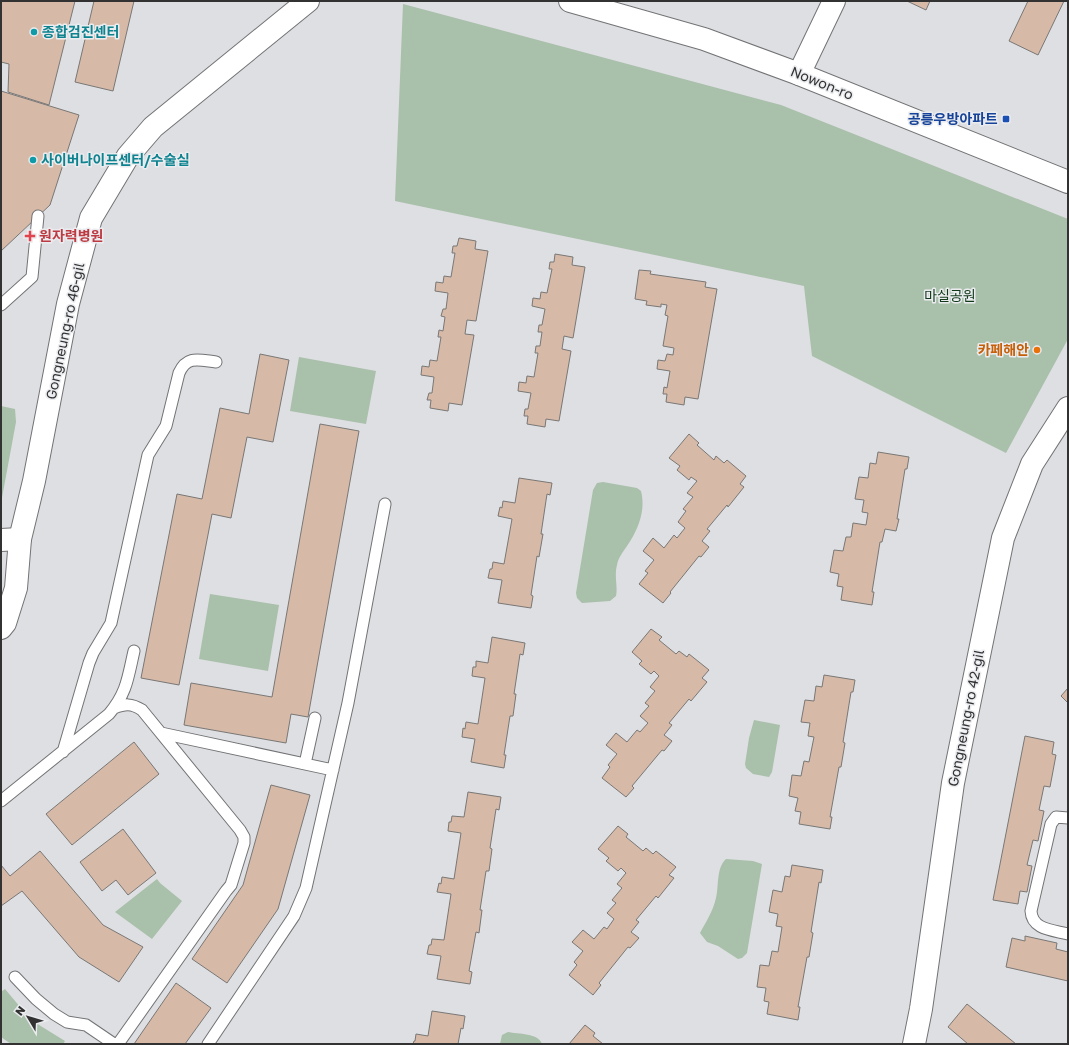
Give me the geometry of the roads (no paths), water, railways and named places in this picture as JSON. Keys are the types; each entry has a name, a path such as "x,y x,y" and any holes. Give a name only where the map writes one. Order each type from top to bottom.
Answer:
{"street":[{"name":"Gongneung-ro 46-gil","path":"1,628 16,588 10,540 34,481 68,304 91,218 128,156 153,127 308,1"},
{"name":"Nowon-ro","path":"570,1 704,39 799,74 1068,182"},
{"path":"799,74 834,1"},
{"name":"Gongneung-ro 42-gil","path":"914,1044 921,1009 952,783 1002,538 1032,464 1068,408"}],"lane":[{"path":"1,305 32,277 38,216"},
{"path":"63,752 89,663 113,617 148,455 166,426 179,373 182,366 191,360 216,362"},
{"path":"208,1044 294,916 301,903 306,888 348,703 385,504"},
{"path":"1,801 109,714 124,691 134,651"},
{"path":"114,708 125,704 136,705 142,710 240,830 244,837 244,843 230,885 118,1044"},
{"path":"306,764 315,718"},
{"path":"161,733 333,770"},
{"path":"1068,818 1056,817 1052,824 1032,911 1032,917 1038,926 1068,934"},
{"path":"15,977 36,999 54,1014 67,1022 86,1025 114,1044"}],"place":[{"name":"종합검진센터","path":"34,32"},
{"name":"공릉우방아파트","path":"1006,119"},
{"name":"사이버나이프센터/수술실","path":"33,160"},
{"name":"원자력병원","path":"30,236"},
{"name":"카페해안","path":"1037,350"}],"park label":[{"name":"마실공원","path":"950,296"}]}
